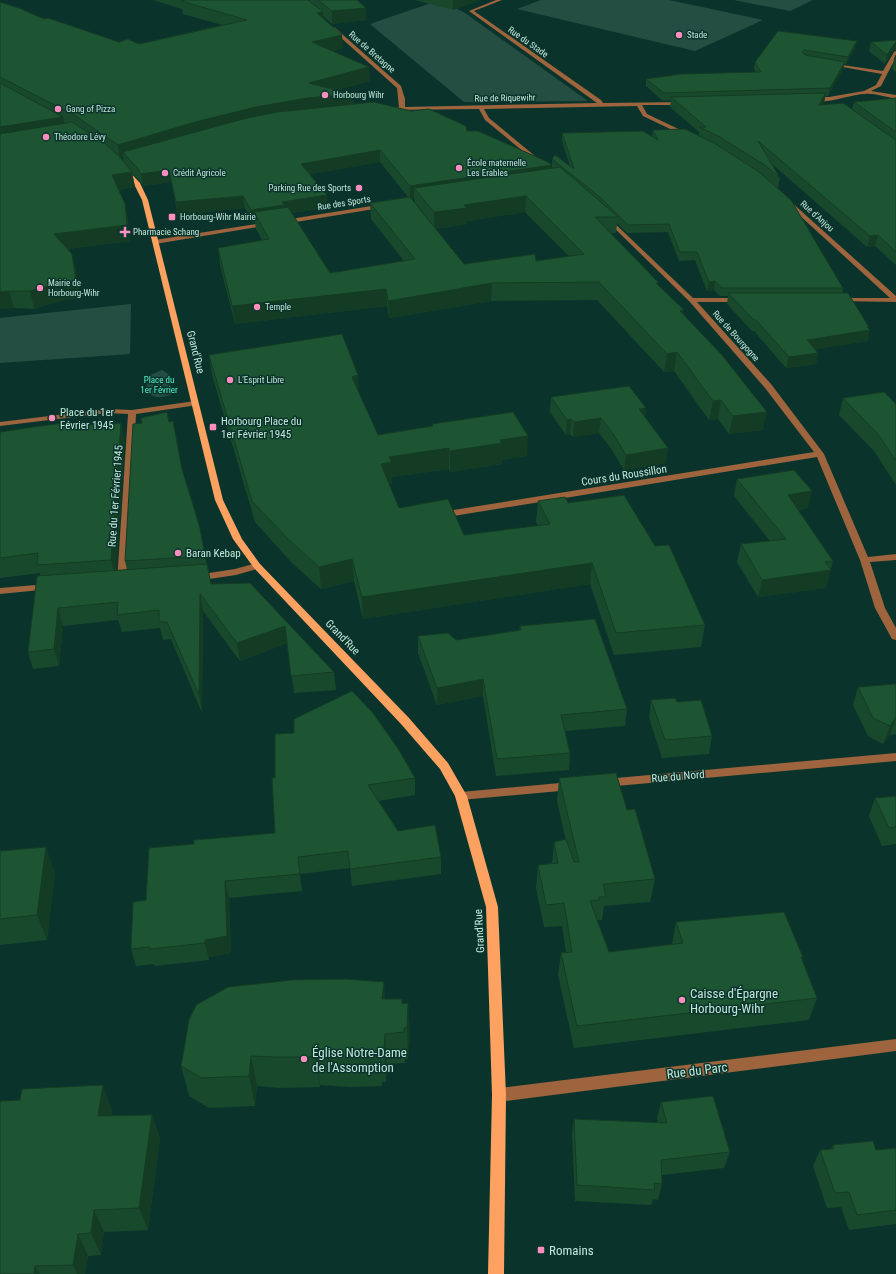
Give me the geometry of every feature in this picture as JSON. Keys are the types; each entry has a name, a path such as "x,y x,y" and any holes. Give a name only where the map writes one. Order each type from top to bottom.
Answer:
{"main road":[{"name":"Grand'Rue","path":"119,164 136,183 145,200 219,500 238,539 257,566 405,721 444,766 461,796 492,907 499,1095 496,1274"}],"street":[{"name":"Rue du Stade","path":"500,0 471,11 598,100 600,105"},
{"name":"Rue de Bretagne","path":"329,25 399,87 402,99 402,109"},
{"path":"805,100 829,99 865,92 878,86 896,52"},
{"path":"826,64 886,73"},
{"path":"865,92 896,97"},
{"path":"829,99 835,103"},
{"name":"Rue de Riquewihr","path":"386,109 686,103"},
{"path":"639,105 645,115 694,138"},
{"path":"481,107 487,119 542,164"},
{"name":"Rue d'Anjou","path":"785,199 896,300"},
{"name":"Rue des Sports","path":"155,242 393,204"},
{"name":"Rue de Bourgogne","path":"602,214 691,300 768,386 820,454 865,560 880,608 896,637"},
{"path":"691,300 746,300"},
{"path":"833,300 896,300"},
{"path":"0,424 107,411 132,412 195,403"},
{"name":"Rue du 1er Février 1945","path":"122,582 132,412"},
{"name":"Cours du Roussillon","path":"430,516 820,454"},
{"path":"865,560 896,557"},
{"path":"183,579 206,578 257,566"},
{"path":"0,591 61,586"},
{"name":"Rue du Nord","path":"596,784 896,757"},
{"path":"461,796 580,785"},
{"name":"Rue du Parc","path":"499,1095 896,1045"}],"green space":[{"path":"440,0 465,13 588,101 464,102 370,24"},
{"name":"Stade","path":"541,0 669,0 763,20 695,51 517,9"},
{"path":"734,0 813,0 790,11"},
{"path":"131,304 130,354 0,363 0,318"},
{"name":"Place du 1er Février","path":"162,370 170,375 171,395 160,397 151,395 145,390 150,375"}],"building":[{"path":"308,0 323,12 317,13 342,35 312,42 369,67 309,83 352,94 307,98 256,107 195,122 118,145 74,115 0,77 0,2 19,8 44,19 48,18 119,42 128,39 139,44 247,20 181,1"},
{"path":"318,0 357,0 366,8 332,11"},
{"path":"778,31 857,41 848,57 804,50 802,52 805,55 845,62 830,88 664,93 646,79 681,74 761,72 755,62"},
{"path":"896,40 887,55 871,42"},
{"path":"0,83 63,117 0,127"},
{"path":"826,93 819,105 843,103 896,140 896,252 878,235 870,236 758,141 780,178 766,166 720,137 699,127 706,127 671,97"},
{"path":"896,98 896,132 854,102"},
{"path":"374,102 411,111 429,109 466,126 467,131 478,131 552,165 410,186 380,150 301,164 327,195 282,202 285,205 251,210 243,196 176,202 169,170 141,174 123,152 247,118 278,112"},
{"path":"72,122 104,143 119,156 132,172 112,175 125,204 127,225 54,234 72,254 76,281 56,284 30,291 0,292 0,134"},
{"path":"685,129 714,143 759,172 791,200 843,288 722,288 715,281 709,282 697,252 680,252 669,224 628,225 601,198 552,159 555,155 574,169 562,133 643,131 658,140 653,130"},
{"path":"560,167 618,217 595,217 659,283 656,283 684,310 680,311 722,355 767,412 733,416 721,400 713,401 677,352 667,354 599,282 492,283 388,301 386,289 232,306 218,248 269,239 254,212 288,207 330,273 415,259 370,203 410,197 464,264 535,254 536,261 584,254 526,196 464,205 467,208 434,212 414,188"},
{"path":"728,293 848,293 870,330 807,340 818,353 789,357 756,320 754,320"},
{"path":"342,334 358,375 352,377 378,435 433,426 432,424 513,412 528,436 500,440 502,443 450,451 449,448 389,457 392,462 381,464 399,508 448,499 464,535 550,524 538,501 565,497 568,503 624,495 655,546 669,545 705,625 616,633 592,563 362,597 352,559 319,567 290,541 252,501 209,355"},
{"path":"629,386 646,408 639,409 668,448 626,455 612,432 601,418 574,422 571,419 567,420 551,397"},
{"path":"884,392 896,404 896,461 878,434 843,398"},
{"path":"167,412 169,422 173,421 182,469 200,528 205,556 125,561 133,424 142,423 141,418"},
{"path":"71,422 71,426 121,423 111,560 37,565 38,553 0,558 0,432"},
{"path":"794,470 812,491 788,495 833,561 825,562 831,570 762,580 741,544 786,539 737,479"},
{"path":"207,564 211,584 250,583 334,672 291,676 285,626 237,643 200,594 199,695 167,622 159,622 159,610 117,615 118,602 58,608 54,649 28,652 37,576"},
{"path":"595,619 627,709 561,715 570,753 497,759 483,679 437,688 418,636 448,633 456,640 521,630 520,626"},
{"path":"896,684 896,717 890,726 873,718 858,687"},
{"path":"352,691 373,713 399,750 415,778 368,785 398,831 435,825 441,857 350,869 348,851 298,857 300,874 225,881 227,936 205,940 205,943 150,949 150,947 131,949 133,902 146,900 149,848 194,844 194,840 275,833 272,778 275,778 275,734 294,733 294,719"},
{"path":"675,698 677,702 701,700 712,736 665,740 651,700"},
{"path":"616,773 627,810 635,809 655,879 603,884 606,897 599,897 599,900 590,901 609,952 683,943 676,922 784,912 803,957 801,957 817,998 577,1026 561,953 572,952 564,903 546,905 538,865 558,863 554,842 566,839 574,862 579,862 559,778"},
{"path":"896,796 896,827 889,828 875,798"},
{"path":"46,847 37,915 0,919 0,851"},
{"path":"345,979 384,982 382,999 402,999 402,1004 408,1003 407,1028 404,1028 404,1032 385,1034 384,1051 380,1052 380,1055 347,1056 316,1054 315,1057 251,1056 249,1076 202,1078 181,1066 189,1020 196,1005 228,987 292,980"},
{"path":"103,1085 98,1116 152,1115 139,1208 94,1210 91,1233 78,1234 73,1265 35,1266 34,1274 0,1274 0,1101 20,1100 22,1089"},
{"path":"713,1096 730,1152 661,1160 662,1184 654,1183 655,1190 577,1185 574,1119 667,1123 661,1102"},
{"path":"873,1141 876,1150 896,1148 896,1210 857,1215 849,1192 835,1193 820,1150 834,1149 833,1145"}],"place":[{"name":"Stade","path":"679,35"},
{"name":"Horbourg Wihr","path":"325,95"},
{"name":"Gang of Pizza","path":"58,109"},
{"name":"Théodore Lévy","path":"46,137"},
{"name":"École maternelle Les Erables","path":"459,168"},
{"name":"Crédit Agricole","path":"165,173"},
{"name":"Parking Rue des Sports","path":"359,188"},
{"name":"Horbourg-Wihr Mairie","path":"172,217"},
{"name":"Pharmacie Schang","path":"125,232"},
{"name":"Mairie de Horbourg-Wihr","path":"40,288"},
{"name":"Temple","path":"257,307"},
{"name":"L'Esprit Libre","path":"230,380"},
{"name":"Place du 1er Février 1945","path":"52,418"},
{"name":"Horbourg Place du 1er Février 1945","path":"213,427"},
{"name":"Baran Kebap","path":"178,553"},
{"name":"Caisse d'Épargne Horbourg-Wihr","path":"682,1000"},
{"name":"Église Notre-Dame de l'Assomption","path":"304,1059"},
{"name":"Romains","path":"541,1250"}]}
